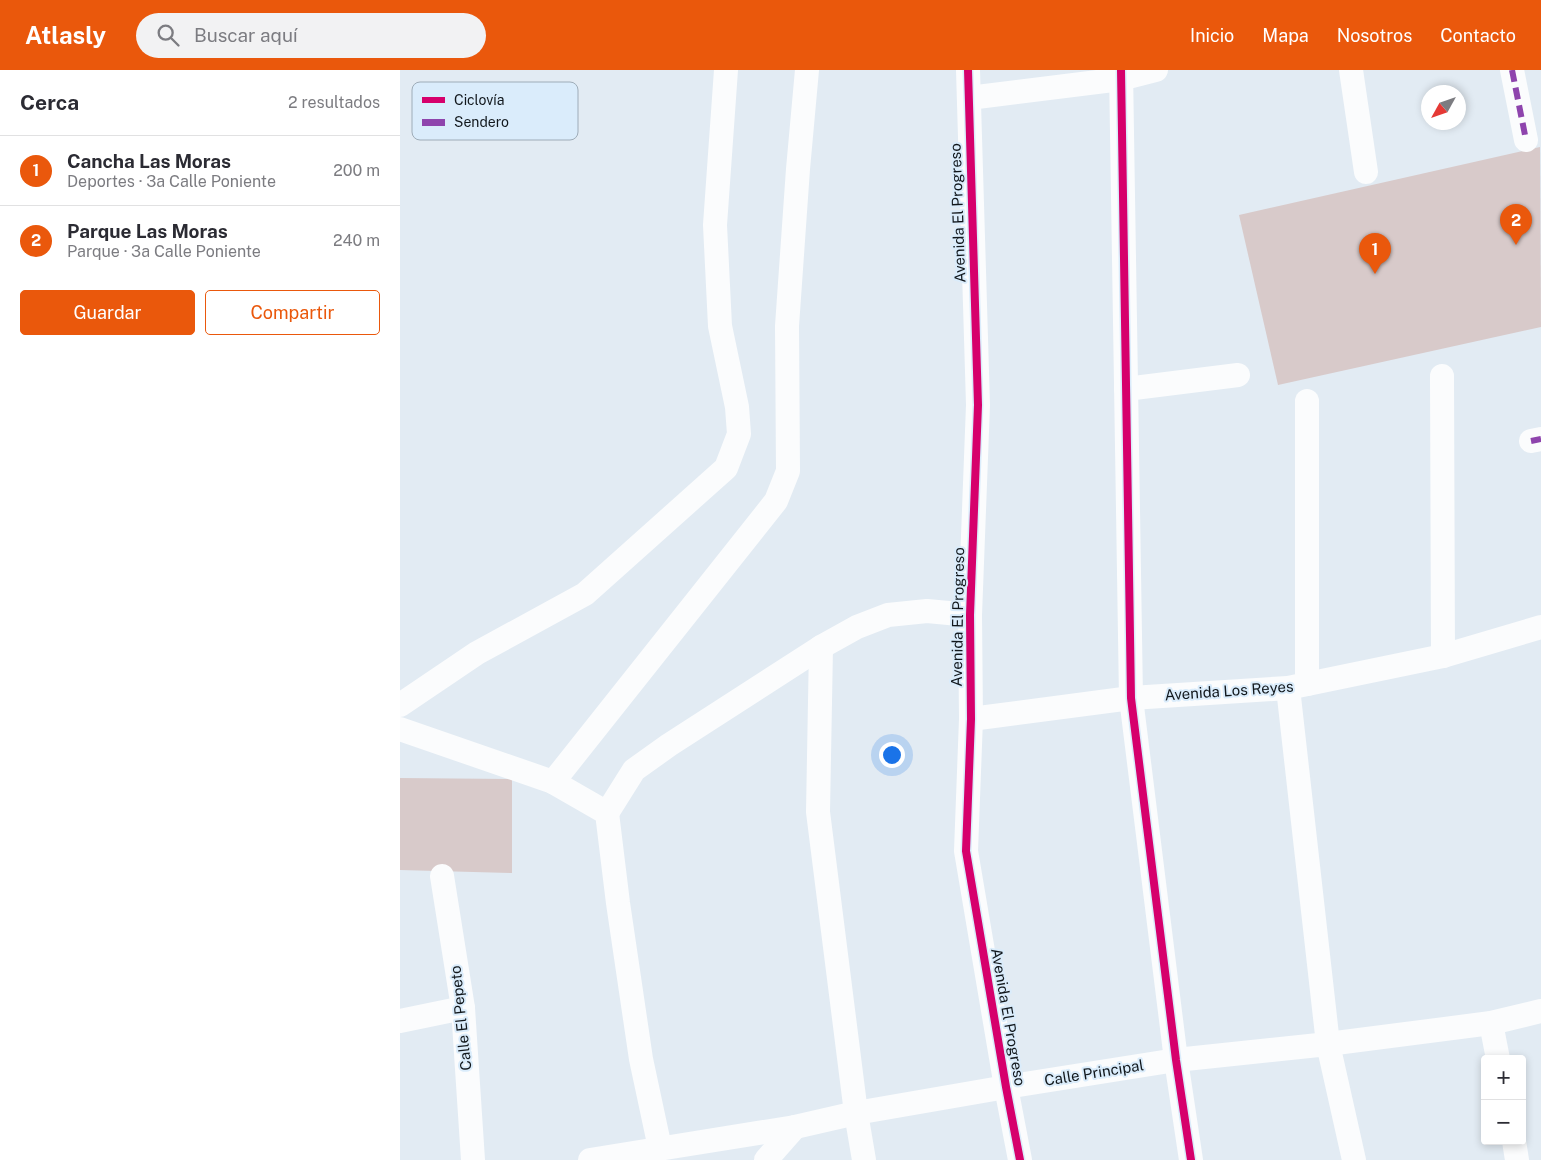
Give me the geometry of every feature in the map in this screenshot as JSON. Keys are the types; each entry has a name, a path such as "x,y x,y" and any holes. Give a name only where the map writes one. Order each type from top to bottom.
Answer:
{"street":[{"path":"400,705 477,653 585,594 726,468 739,434 737,406 720,326 715,226 726,70"},
{"path":"554,782 776,501 788,471 787,326 797,178 807,70"},
{"name":"Avenida El Progreso","path":"968,70 978,405 970,616 971,719 966,851 1020,1160"},
{"path":"968,98 1156,70"},
{"path":"1351,70 1366,172"},
{"path":"1512,70 1526,140"},
{"path":"1121,75 1131,698 1176,1060 1191,1160"},
{"path":"1126,389 1238,376"},
{"path":"1442,376 1443,656"},
{"path":"1307,401 1297,686 1328,1044 1354,1160"},
{"path":"660,1148 641,1059 616,894 607,813 634,770 669,744 857,626 888,615 927,611 970,616"},
{"name":"Avenida Los Reyes","path":"971,719 1131,698 1297,686 1443,656 1541,627"},
{"path":"821,647 818,812 856,1113 864,1160"},
{"path":"400,729 554,782 607,813"},
{"name":"Calle El Pepeto","path":"442,876 463,1008 473,1160"},
{"path":"400,1021 463,1008"},
{"name":"Calle Principal","path":"590,1160 795,1126 856,1113 1006,1087 1176,1060 1328,1044 1491,1023 1541,1011"},
{"path":"1491,1023 1497,1055"},
{"path":"768,1159 795,1126"},
{"path":"1515,1145 1518,1160"}],"shaded area":[{"path":"1540,147 1541,327 1278,385 1239,215"},
{"path":"400,778 512,779 512,873 400,870"}],"marked path":[{"path":"1512,70 1526,140"},
{"path":"1531,441 1541,439"}],"cycle path":[{"path":"968,70 978,405 970,615 971,719 966,851 1020,1160"},
{"path":"1121,70 1131,698 1176,1060 1191,1160"}],"place":[{"name":"Parque Las Moras","path":"1516,245"},
{"name":"Cancha Las Moras","path":"1375,274"}]}
